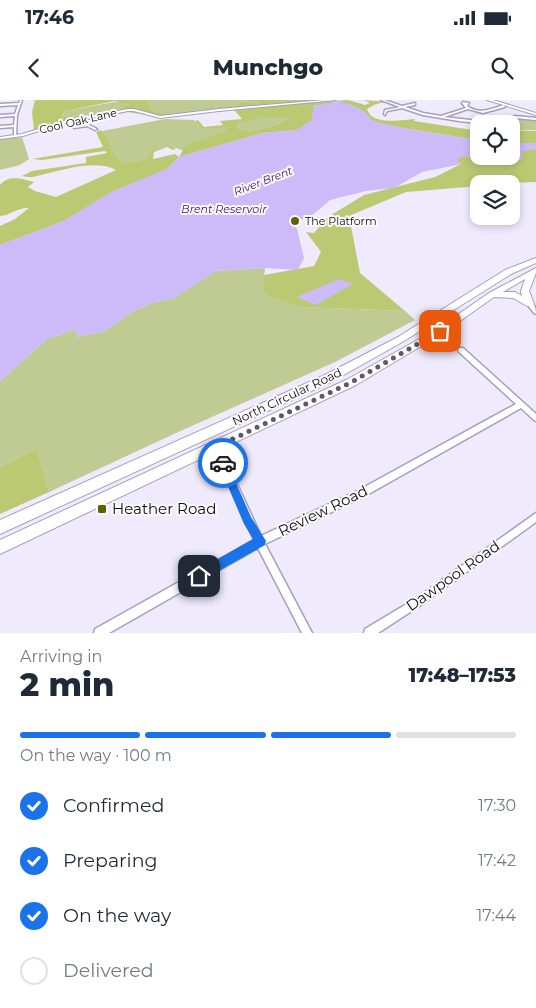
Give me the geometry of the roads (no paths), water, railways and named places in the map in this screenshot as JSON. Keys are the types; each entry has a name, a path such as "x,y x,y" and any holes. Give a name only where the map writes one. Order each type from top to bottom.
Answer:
{"main road":[{"path":"489,100 513,106"},
{"path":"494,100 536,113"},
{"name":"North Circular Road","path":"0,527 329,378 401,339 508,272 536,260"},
{"path":"530,304 525,291 534,271"},
{"name":"North Circular Road","path":"0,547 216,447 368,373 440,331 492,295 534,271"},
{"path":"492,295 515,295 530,304"}],"street":[{"name":"Cool Oak Lane","path":"0,138 16,136 67,122 130,110 160,117 335,100"},
{"path":"382,100 440,118 478,123 515,117 536,119"},
{"path":"0,105 20,102 16,115 16,136"},
{"path":"385,114 386,111 400,106 414,104"},
{"path":"440,118 467,106 483,112 504,106"},
{"path":"0,116 16,115"},
{"path":"67,122 75,127 87,125 96,129"},
{"path":"0,127 16,126"},
{"path":"530,304 536,312"},
{"path":"461,350 536,418"},
{"name":"Review Road","path":"99,633 261,541 362,493 521,405"},
{"path":"216,447 248,520 261,541 282,588 307,633"},
{"name":"Dawpool Road","path":"369,633 418,602 536,517"}],"water":[{"name":"Brent Reservoir","path":"325,100 340,101 355,106 376,122 470,139 470,157 463,156 458,159 458,162 462,164 422,172 394,188 366,191 330,200 308,219 291,220 297,229 304,258 298,270 265,268 216,271 174,298 152,303 132,312 105,331 77,337 76,329 47,339 0,381 0,245 64,221 111,192 167,169 179,157 263,133 297,130 312,120 313,107 326,103 332,104 333,102"},
{"name":"Brent Reservoir","path":"520,143 536,143 536,149 522,151 522,159 520,159"},
{"path":"339,279 353,284 316,305 297,297"}],"place":[{"name":"The Platform","path":"295,221"},
{"name":"Heather Road","path":"102,509"}],"water label":[{"name":"River Brent","path":"263,181"}]}
